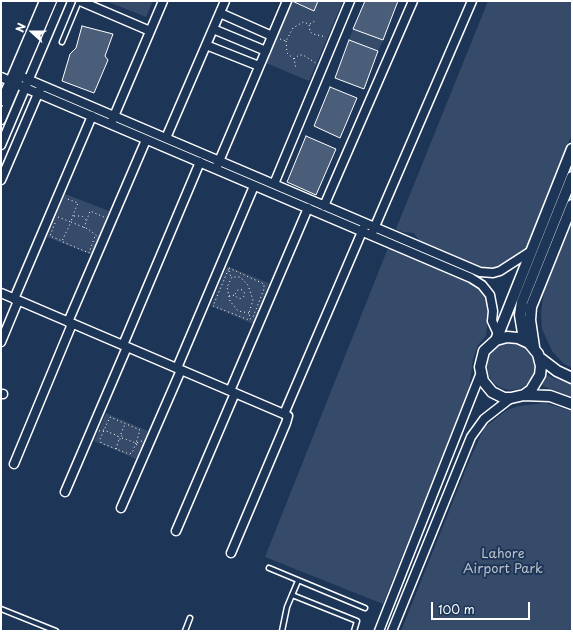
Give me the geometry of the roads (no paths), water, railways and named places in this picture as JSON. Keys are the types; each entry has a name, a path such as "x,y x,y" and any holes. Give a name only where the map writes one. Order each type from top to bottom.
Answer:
{"street":[{"path":"1,120 44,1"},
{"path":"1,101 16,81 52,1"},
{"path":"1,145 62,1"},
{"path":"80,1 150,31"},
{"path":"112,120 163,1"},
{"path":"166,138 225,1"},
{"path":"217,165 287,1"},
{"path":"274,184 332,40 350,1"},
{"path":"324,206 413,1"},
{"path":"373,231 472,1"},
{"path":"220,13 272,36"},
{"path":"213,29 266,51"},
{"path":"206,45 259,66"},
{"path":"1,77 16,81 29,80 42,85 112,120 146,140 200,162 217,165 274,184 324,206 364,228"},
{"path":"16,81 25,88 38,94 92,116 112,120 166,138 254,186 308,208 485,273 500,271 531,251"},
{"path":"1,180 42,85"},
{"path":"1,342 16,300 54,216 92,116"},
{"path":"14,464 70,323 146,140"},
{"path":"379,631 480,375 480,367 484,351 497,337 572,149"},
{"path":"65,492 200,162"},
{"path":"524,340 520,315 522,302 572,177"},
{"path":"121,508 179,369 224,268 254,186"},
{"path":"572,205 531,307 530,320 534,347 540,358 557,371 572,378"},
{"path":"176,530 233,392 259,323 308,208"},
{"path":"284,414 364,228"},
{"path":"373,231 478,282 490,295 493,311 492,321 497,337"},
{"path":"1,294 233,392 288,417 231,553"},
{"path":"497,337 513,336 524,340 534,347"},
{"path":"524,395 534,387 540,375 540,358"},
{"path":"480,375 487,387 492,392 504,398 524,395 550,396 572,404"},
{"path":"392,631 471,437 484,419 511,398"}],"lane":[{"path":"62,42 80,1"},
{"path":"269,568 365,608"},
{"path":"282,631 287,607 298,581"},
{"path":"292,595 357,621 354,631"},
{"path":"1,609 49,630 56,631"},
{"path":"185,631 190,618"}],"park label":[{"name":"Lahore Airport Park","path":"503,562"}]}
